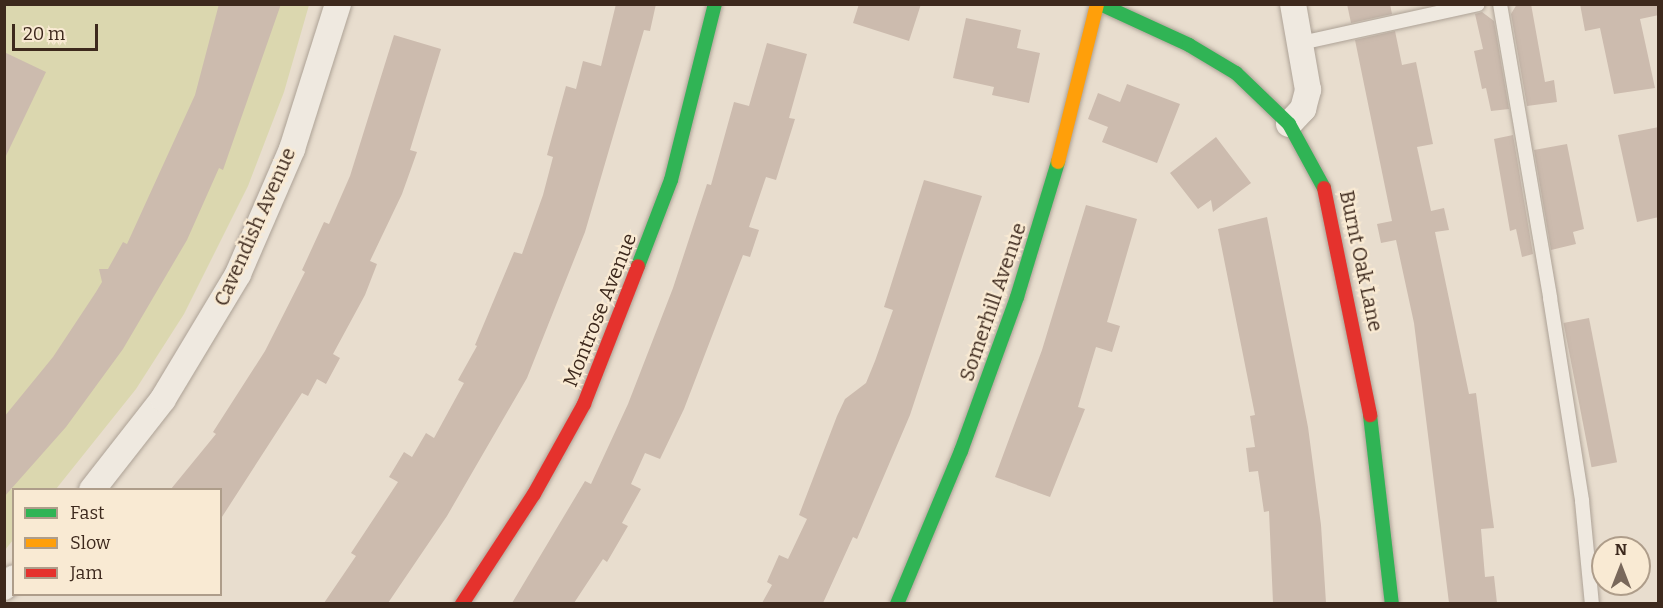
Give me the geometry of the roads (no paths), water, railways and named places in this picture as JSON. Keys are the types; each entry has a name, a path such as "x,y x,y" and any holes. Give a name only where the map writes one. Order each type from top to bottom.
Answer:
{"street":[{"name":"Cavendish Avenue","path":"93,488 163,399 238,274 292,149 338,4"},
{"name":"Montrose Avenue","path":"462,603 534,494 589,393 671,180 690,115 715,4"},
{"name":"Burnt Oak Lane","path":"1098,4 1189,45 1236,73 1289,124 1318,170 1330,203 1367,386 1392,603"},
{"name":"Somerhill Avenue","path":"897,603 961,451 1017,297 1050,195 1098,4"},
{"path":"1289,124 1307,100 1301,44 1293,4"}],"lane":[{"path":"1301,44 1478,4"},
{"path":"1500,4 1582,501 1592,603"}]}
